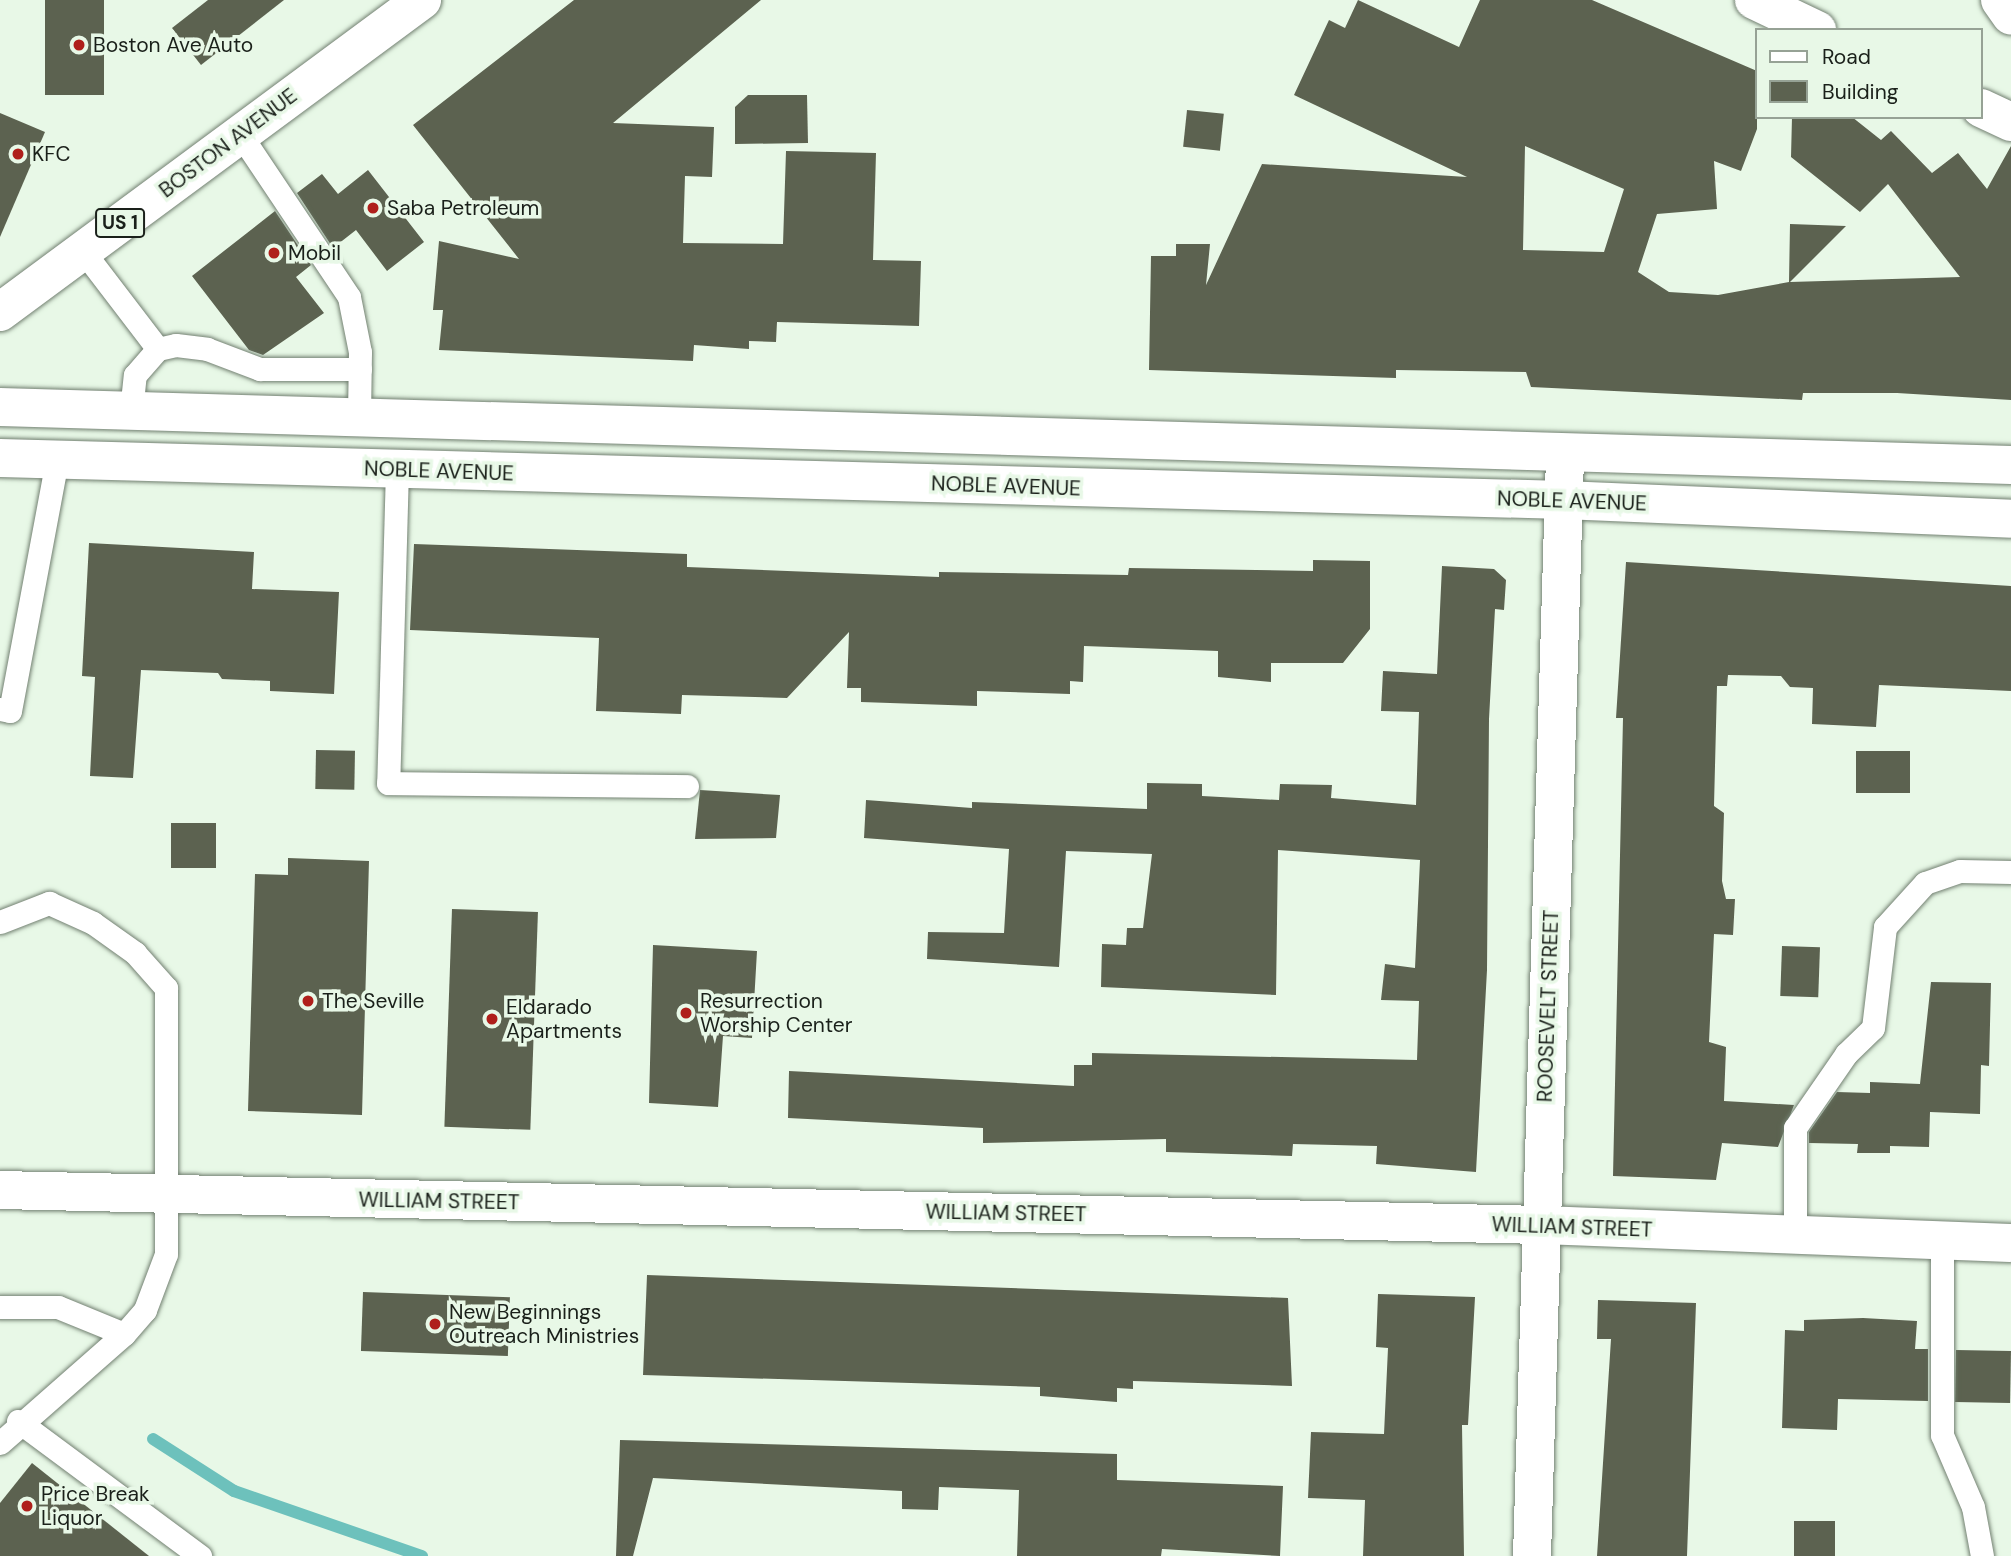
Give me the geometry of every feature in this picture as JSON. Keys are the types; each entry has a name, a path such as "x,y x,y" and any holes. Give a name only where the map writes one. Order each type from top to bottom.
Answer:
{"main road":[{"name":"BOSTON AVENUE","path":"0,312 422,0"},
{"path":"1754,0 1813,28"},
{"path":"2000,0 2011,16"},
{"path":"1983,109 2011,122"},
{"path":"0,407 1565,456 2011,465"},
{"name":"ROOSEVELT STREET","path":"1532,1556 1565,456"},
{"name":"NOBLE AVENUE","path":"0,458 1564,500 2011,519"},
{"name":"WILLIAM STREET","path":"0,1190 1542,1225 2011,1243"}],"lane":[{"path":"240,134 335,270 349,297 360,369 359,418"},
{"path":"83,251 158,349"},
{"path":"131,411 135,375 158,349 208,349 260,369 360,369"},
{"path":"0,709 10,711 57,461"},
{"path":"397,469 388,783 687,786"},
{"path":"1795,1234 1795,1128 1846,1054 1872,1028 1885,927 1925,883 1960,871 2011,872"},
{"path":"0,922 49,903 93,923 135,953 166,988 171,1047 162,1195 166,1254 145,1310 124,1334 18,1421 0,1443"},
{"path":"1942,1240 1942,1435 1973,1507 1982,1556"},
{"path":"0,1307 58,1307 124,1334"},
{"path":"18,1421 200,1556"}],"building":[{"name":"Boston Ave Auto","path":"45,0 104,0 104,95 45,95"},
{"path":"208,0 284,0 201,65 172,28"},
{"path":"574,0 761,0 613,123 714,127 712,177 685,176 683,243 783,244 786,151 876,153 873,260 921,261 919,326 777,322 776,342 749,341 749,349 694,345 693,361 439,350 443,310 433,310 439,241 519,259 413,125"},
{"path":"1358,0 1459,47 1480,0 1592,0 1756,71 1757,129 1741,171 1714,161 1717,209 1657,214 1638,272 1669,292 1718,295 1789,282 1790,224 1846,226 1790,282 1960,277 1888,184 1860,212 1791,157 1792,119 1855,119 1881,140 1891,131 1932,173 1958,153 1987,189 2011,146 2011,400 1897,393 1803,393 1802,400 1531,387 1526,372 1396,370 1396,378 1149,370 1151,256 1176,256 1176,244 1210,244 1206,285 1262,164 1467,177 1294,95 1329,20 1345,28","holes":["1525,146 1624,189 1604,252 1523,250"]},
{"path":"748,95 807,95 808,143 735,144 735,107"},
{"path":"1187,110 1224,114 1220,151 1183,147"},
{"name":"KFC","path":"0,113 45,132 0,237"},
{"name":"Saba Petroleum","path":"368,170 424,242 387,271 356,230 333,248 297,193 322,174 338,194"},
{"name":"Mobil","path":"275,211 311,265 296,277 324,313 263,355 249,350 192,276"},
{"path":"89,543 254,552 252,589 339,592 334,694 270,691 270,681 222,679 218,673 141,670 133,778 90,776 95,677 82,676"},
{"path":"414,544 687,554 687,567 939,577 939,572 1128,575 1129,568 1313,571 1313,560 1370,561 1370,629 1343,663 1271,663 1271,682 1218,677 1218,651 1084,646 1083,682 1070,681 1070,694 977,691 977,706 861,702 861,688 847,688 849,632 787,698 682,695 681,714 596,711 599,638 410,630"},
{"path":"1626,562 2011,586 2011,691 1879,685 1876,727 1812,724 1813,688 1790,687 1781,676 1728,675 1727,686 1717,686 1714,806 1724,813 1722,881 1726,899 1735,899 1733,935 1714,934 1709,1042 1726,1047 1724,1101 1794,1105 1778,1147 1722,1143 1716,1180 1613,1176 1623,718 1616,718"},
{"path":"1442,566 1494,569 1506,580 1504,610 1495,609 1489,719 1487,970 1476,1172 1376,1164 1377,1146 1293,1144 1292,1156 1166,1152 1166,1139 983,1143 983,1128 788,1118 789,1071 1074,1086 1074,1065 1092,1065 1092,1053 1417,1060 1419,1001 1381,1000 1385,964 1415,968 1420,860 1278,850 1276,995 1101,987 1102,944 1126,945 1127,928 1143,928 1152,854 1066,851 1059,967 927,959 928,932 1004,933 1009,849 864,838 866,800 972,808 972,802 1147,809 1147,783 1202,784 1202,796 1279,800 1280,784 1332,785 1331,798 1416,805 1419,712 1381,711 1383,671 1437,674"},
{"path":"316,750 355,751 354,790 315,789"},
{"path":"1856,751 1910,751 1910,793 1856,793"},
{"path":"700,790 780,795 776,838 695,839"},
{"path":"171,823 216,823 216,868 171,868"},
{"name":"The Seville","path":"288,858 369,861 362,1115 248,1111 255,874 288,875"},
{"name":"Eldarado Apartments","path":"452,909 538,912 530,1130 444,1127"},
{"name":"Resurrection Worship Center","path":"653,945 757,951 752,1038 723,1036 718,1107 649,1103"},
{"path":"1782,946 1820,947 1818,997 1780,996"},
{"path":"1931,982 1991,983 1989,1066 1981,1065 1980,1114 1930,1112 1929,1147 1890,1146 1890,1153 1857,1153 1858,1144 1809,1143 1809,1132 1837,1092 1870,1093 1870,1082 1920,1084"},
{"path":"647,1275 1288,1298 1292,1386 1133,1381 1133,1389 1117,1388 1117,1402 1040,1396 1040,1387 643,1375"},
{"name":"New Beginnings Outreach Ministries","path":"363,1292 510,1297 508,1356 361,1351"},
{"path":"1378,1294 1475,1297 1468,1425 1462,1425 1464,1556 1363,1556 1365,1500 1308,1498 1311,1432 1384,1434 1388,1348 1376,1347"},
{"path":"1598,1300 1696,1303 1687,1556 1597,1556 1611,1339 1597,1339"},
{"path":"1863,1318 1917,1321 1915,1349 1928,1349 1928,1401 1838,1399 1837,1430 1782,1428 1785,1330 1804,1331 1804,1320"},
{"path":"1956,1350 2011,1351 2010,1403 1955,1402"},
{"path":"620,1440 1117,1454 1117,1480 1283,1486 1280,1556 1162,1549 1161,1556 1017,1556 1019,1490 939,1487 938,1510 902,1509 902,1491 653,1478 633,1556 616,1556"},
{"path":"32,1463 149,1556 0,1556 0,1503"},
{"path":"1794,1521 1835,1521 1835,1556 1794,1556"}],"waterway":[{"path":"153,1439 234,1491 422,1556"}],"place":[{"name":"Boston Ave Auto","path":"79,45"},
{"name":"KFC","path":"18,154"},
{"name":"Saba Petroleum","path":"373,208"},
{"name":"Mobil","path":"274,253"},
{"name":"The Seville","path":"308,1001"},
{"name":"Resurrection Worship Center","path":"686,1013"},
{"name":"Eldarado Apartments","path":"492,1019"},
{"name":"New Beginnings Outreach Ministries","path":"435,1324"},
{"name":"Price Break Liquor","path":"27,1506"}]}
